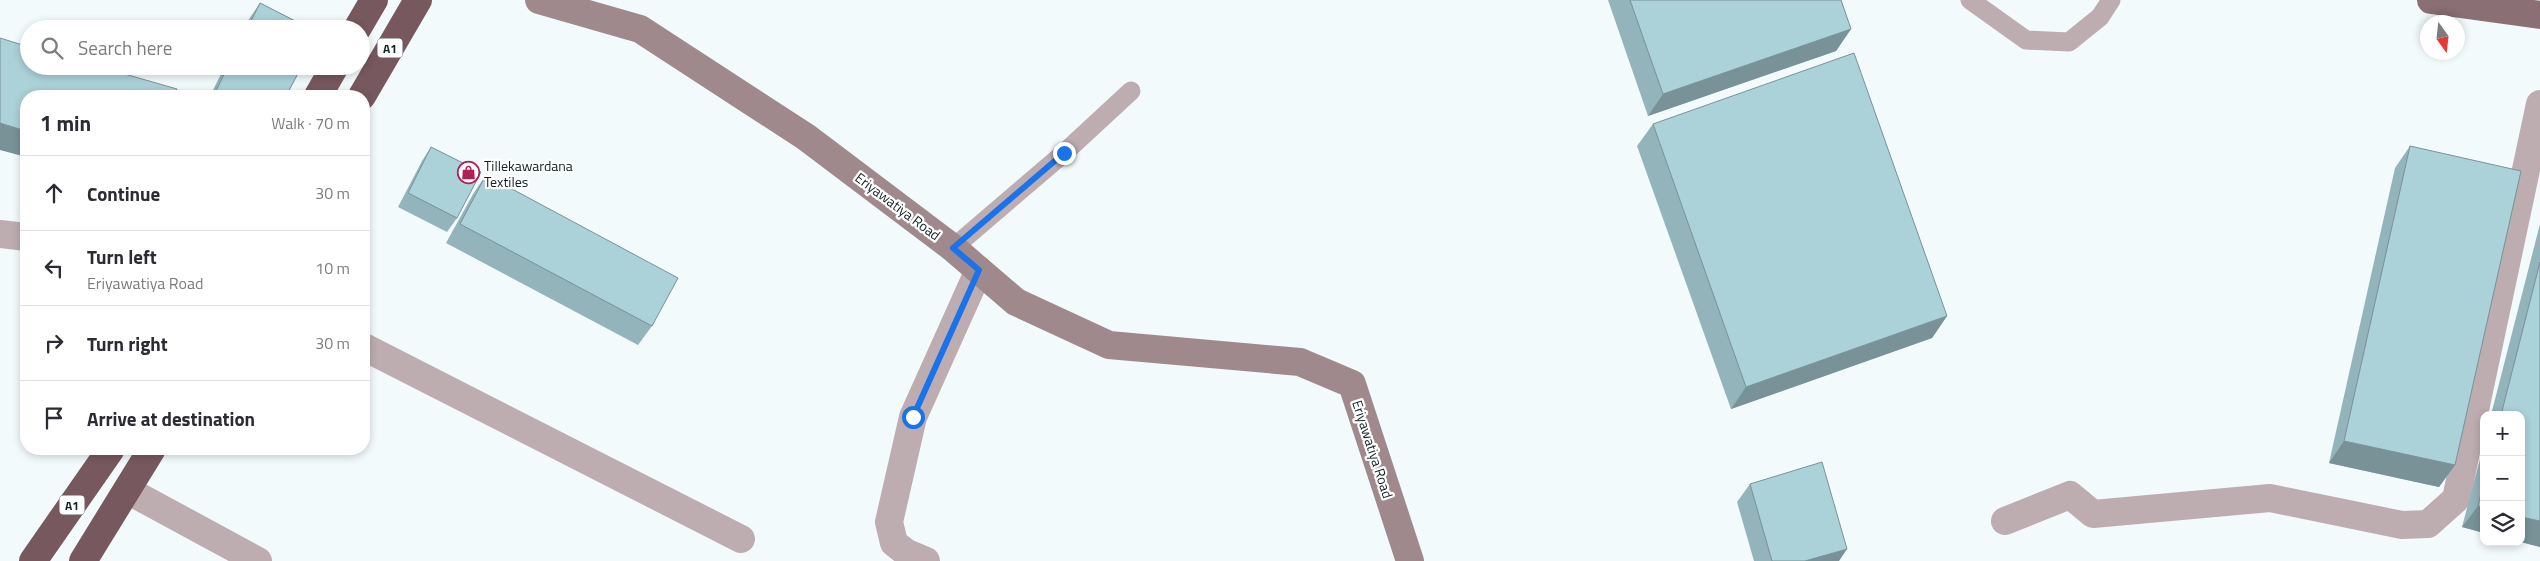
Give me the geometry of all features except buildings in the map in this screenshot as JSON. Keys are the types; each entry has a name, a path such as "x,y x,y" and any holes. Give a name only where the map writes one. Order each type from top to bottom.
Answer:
{"highway":[{"path":"362,20 374,0"},
{"name":"A1","path":"366,90 418,0"},
{"path":"322,90 331,75"},
{"name":"A1","path":"33,561 107,455"},
{"path":"83,561 148,455"}],"main road":[{"path":"2431,0 2540,15"}],"street":[{"name":"Eriyawatiya Road","path":"539,0 640,29 806,137 953,248 1016,302 1109,346 1300,362 1352,384 1410,561"},
{"path":"2005,520 2070,495 2093,514 2270,498 2402,526 2428,524 2456,500 2540,104"},
{"path":"0,234 20,236"},
{"path":"926,561 907,553 894,543 889,522 913,417 979,270"},
{"path":"370,350 741,539"},
{"path":"126,490 258,561"}],"lane":[{"path":"1970,0 2026,40 2069,42 2100,17 2111,0"},
{"path":"953,248 1064,153 1132,91"}],"place":[{"name":"Tillekawardana Textiles","path":"468,173"}],"route":[{"path":"913,417 979,270 953,248 1064,153"}]}
